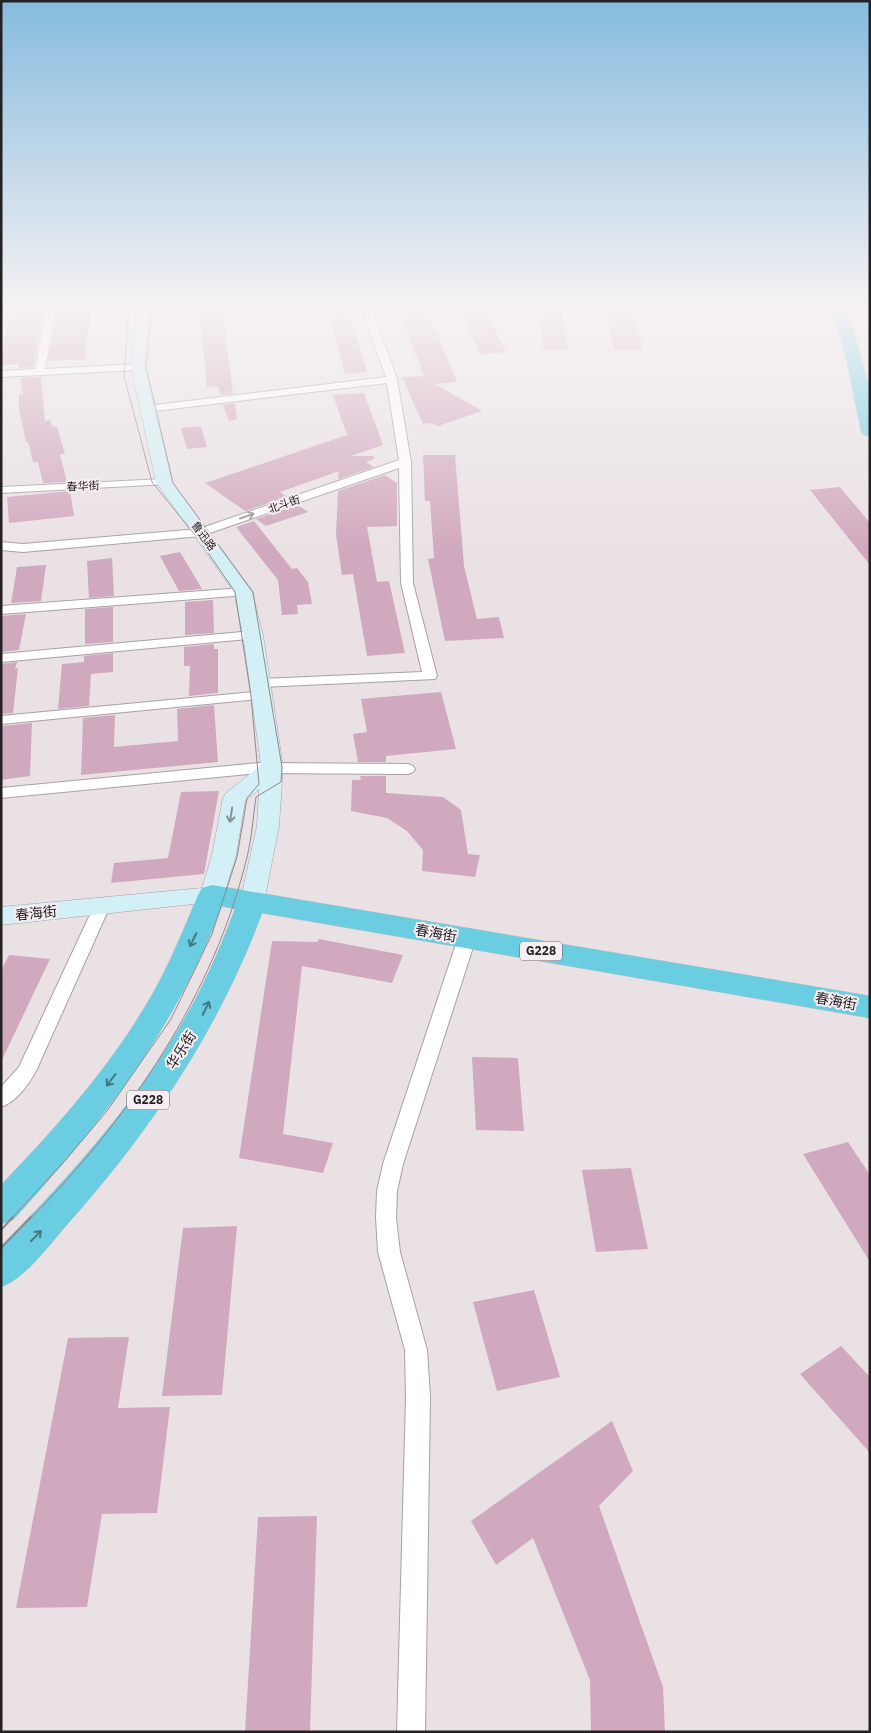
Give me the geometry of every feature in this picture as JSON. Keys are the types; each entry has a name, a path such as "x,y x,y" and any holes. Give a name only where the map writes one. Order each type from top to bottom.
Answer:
{"highway":[{"path":"863,388 867,401 870,431"},
{"name":"春海街","path":"212,895 870,1007"},
{"name":"G228","path":"1,1209 86,1112 135,1046 155,1015 179,970 212,895"},
{"name":"华乐街","path":"1,1271 88,1178 132,1122 166,1074 197,1026 239,940 252,902"}],"main road":[{"name":"鲁迅路","path":"143,388 164,482 243,592 253,635 272,767 268,826 252,902"},
{"path":"212,895 224,855 234,798 272,767"},
{"name":"春海街","path":"1,916 212,895"}],"street":[{"path":"147,408 317,388"},
{"path":"1,720 262,689 430,676 407,583 404,532 405,462 393,388"},
{"name":"北斗街","path":"1,546 24,548 201,532 405,462"},
{"name":"春华街","path":"1,490 164,482"},
{"path":"1,610 243,592"},
{"path":"1,658 253,635"},
{"path":"1,793 272,767 408,769"},
{"path":"1,1099 27,1071 102,906"},
{"path":"411,1732 418,1397 416,1350 390,1252 386,1218 387,1191 393,1164 467,938"}],"building":[{"path":"22,388 42,388 45,421 50,420 52,427 57,427 65,454 60,454 67,482 43,483 38,462 33,462 28,442 26,442 19,409 19,395 23,394"},
{"path":"218,388 232,388 233,394 220,395"},
{"path":"407,388 442,388 482,411 438,426 431,423 423,424"},
{"path":"364,393 383,445 351,456 373,456 374,459 366,462 374,467 338,479 339,471 280,492 287,497 245,511 205,483 347,435 333,395"},
{"path":"235,403 237,419 229,421 223,405"},
{"path":"201,426 207,447 187,449 181,428"},
{"path":"423,455 455,455 464,566 477,619 499,617 504,638 445,641 428,559 434,558 430,501 425,501"},
{"path":"385,475 397,483 397,526 367,527 377,582 389,581 405,653 367,656 353,574 342,575 336,535 338,491"},
{"path":"840,487 870,523 870,565 810,490"},
{"path":"70,491 74,516 9,523 7,497"},
{"path":"298,505 308,512 266,526 256,519"},
{"path":"254,521 292,569 297,568 308,582 312,604 297,605 298,614 282,615 278,580 236,527"},
{"path":"180,552 202,589 179,591 160,556"},
{"path":"112,558 114,596 89,598 87,561"},
{"path":"46,565 41,601 11,603 17,567"},
{"path":"213,600 214,633 185,635 185,602"},
{"path":"113,607 113,642 85,644 85,609"},
{"path":"26,614 19,650 1,652 1,616"},
{"path":"214,644 214,649 218,649 218,693 189,696 190,666 184,666 184,647"},
{"path":"113,653 113,672 91,674 89,706 58,709 62,664 84,662 84,656"},
{"path":"17,662 13,713 1,714 1,664"},
{"path":"441,692 456,749 386,756 386,762 358,762 353,734 367,732 361,699"},
{"path":"214,705 218,762 81,775 83,718 115,715 114,747 178,741 177,709"},
{"path":"32,723 30,776 1,780 1,726"},
{"path":"360,776 386,776 386,793 443,797 461,810 468,854 480,855 475,877 422,871 423,850 407,831 387,818 351,811 352,780 361,780"},
{"path":"219,791 204,874 111,883 114,863 168,858 181,792"},
{"path":"319,939 403,955 392,983 302,966 283,1134 333,1143 323,1173 239,1158 272,941 317,942"},
{"path":"9,955 50,959 1,1062 1,971"},
{"path":"472,1057 518,1058 524,1131 476,1130"},
{"path":"848,1142 870,1175 870,1262 803,1154"},
{"path":"631,1168 648,1249 596,1252 582,1170"},
{"path":"237,1226 222,1395 162,1396 183,1228"},
{"path":"534,1290 560,1377 497,1391 473,1302"},
{"path":"129,1337 118,1408 170,1407 157,1513 102,1514 87,1607 16,1608 68,1338"},
{"path":"841,1346 870,1377 870,1453 800,1374"},
{"path":"612,1421 633,1471 599,1506 663,1687 665,1732 591,1732 590,1680 533,1538 496,1565 471,1521"},
{"path":"317,1516 310,1732 245,1732 258,1517"}],"tram line":[{"path":"11,1219 63,1163 107,1111 171,1019 212,934 237,857 247,798 259,784 251,696 235,592 200,541 152,482 127,388"},
{"path":"30,1219 101,1140 163,1052 190,1006 213,958 232,908 249,849 256,797 281,782 282,767 253,592 173,483 151,388"},
{"path":"1,1230 13,1217"},
{"path":"1,1248 31,1217"}]}
